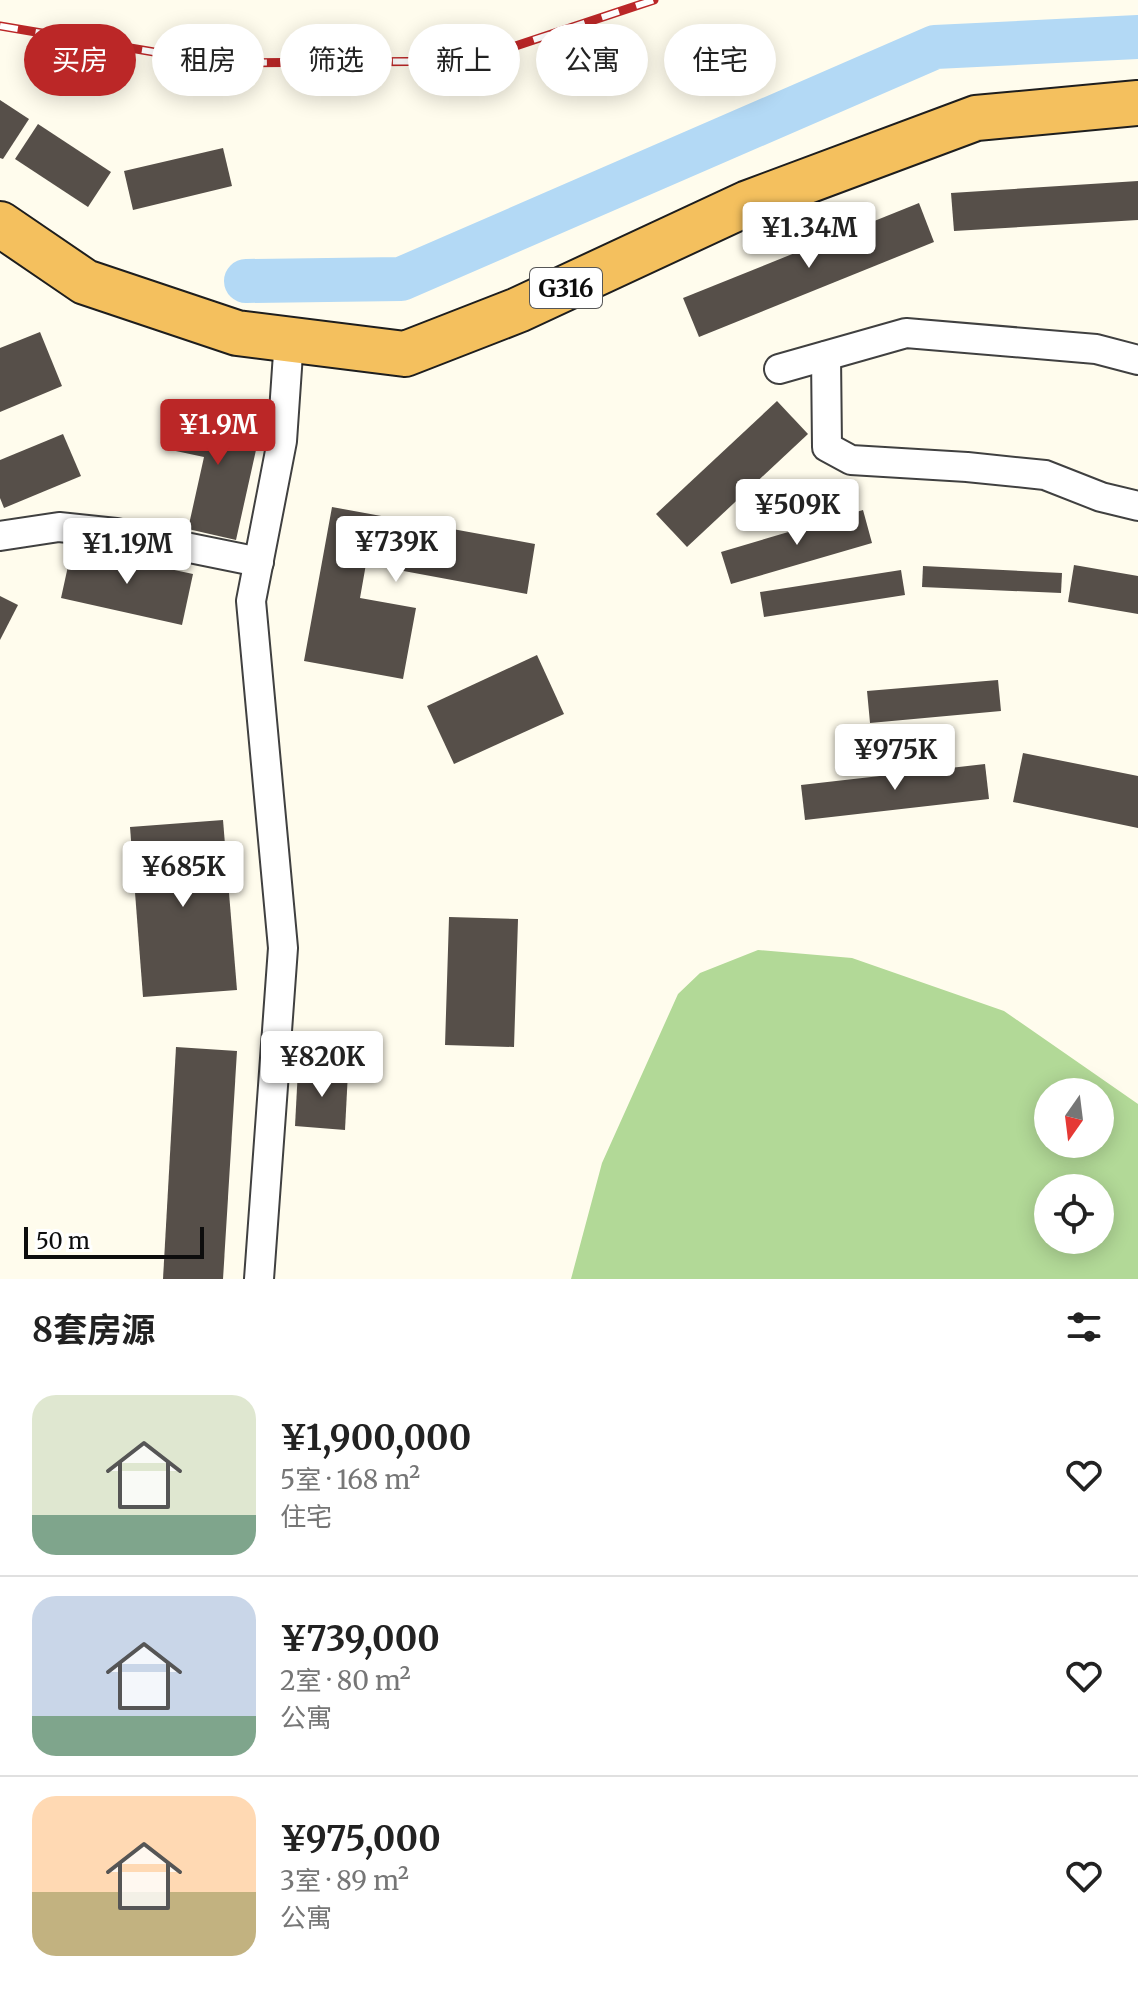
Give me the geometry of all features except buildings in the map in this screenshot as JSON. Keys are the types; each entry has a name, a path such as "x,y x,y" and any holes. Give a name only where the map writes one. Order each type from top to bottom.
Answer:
{"highway":[{"name":"G316","path":"0,224 85,282 237,333 405,354 518,310 748,203 976,118 1138,103"}],"street":[{"path":"779,369 906,333 1096,349 1138,360"},
{"path":"259,1279 283,948 251,601 282,441 289,339"},
{"path":"826,356 827,447 851,460 1045,475 1101,497 1138,506"},
{"path":"0,536 59,527 116,533 259,562"}],"green space":[{"path":"758,950 852,958 1004,1011 1101,1078 1034,1078 1034,1158 1114,1158 1114,1087 1138,1104 1138,1279 571,1279 602,1163 678,994 700,973"}],"waterway":[{"path":"246,281 401,279 935,47 1138,37"}],"railway":[{"path":"0,26 219,63 470,61 654,0"}]}
